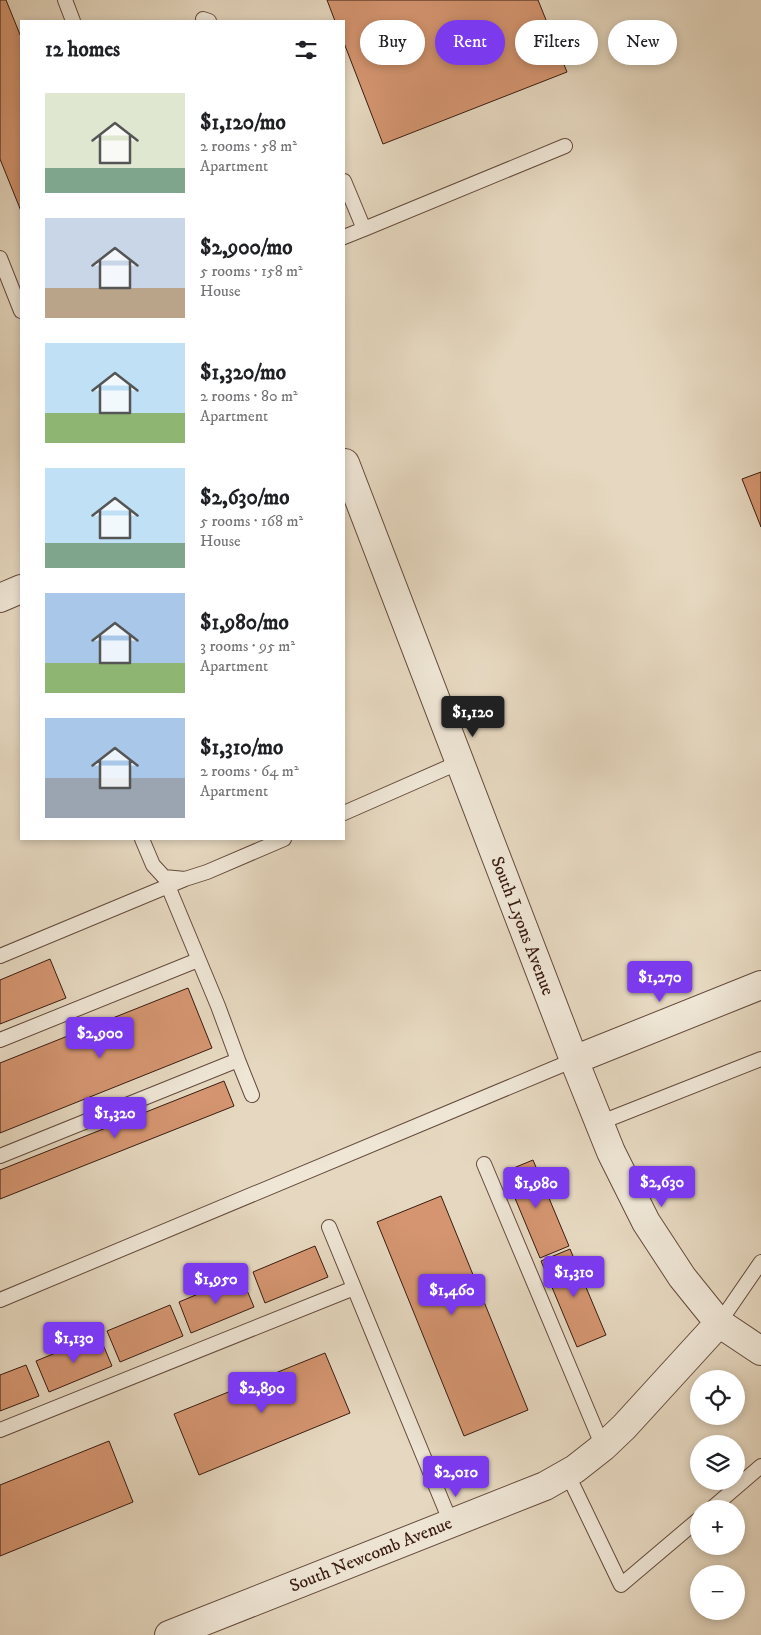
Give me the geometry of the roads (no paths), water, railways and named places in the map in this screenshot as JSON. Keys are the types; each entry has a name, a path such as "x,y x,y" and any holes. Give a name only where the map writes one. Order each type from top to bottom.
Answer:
{"street":[{"name":"South Lyons Avenue","path":"345,465 611,1152 646,1222 682,1277 719,1323 761,1351"},
{"path":"0,598 20,589"},
{"path":"574,1060 761,986"},
{"name":"South Newcomb Avenue","path":"169,1635 545,1486 603,1448 624,1428 719,1323"}],"lane":[{"path":"64,0 73,20"},
{"path":"345,237 565,146"},
{"path":"345,183 364,228"},
{"path":"0,258 20,308"},
{"path":"345,813 460,762"},
{"path":"142,840 153,865 164,877 185,879"},
{"path":"0,956 282,840"},
{"path":"168,886 252,1095"},
{"path":"0,1040 198,960"},
{"path":"599,1123 761,1058"},
{"path":"0,1156 238,1060"},
{"path":"0,1300 574,1060"},
{"path":"484,1164 603,1448"},
{"path":"329,1227 451,1523"},
{"path":"719,1323 761,1262"},
{"path":"0,1430 354,1288"},
{"path":"721,1500 761,1466"},
{"path":"567,1473 621,1585 690,1527"}]}
